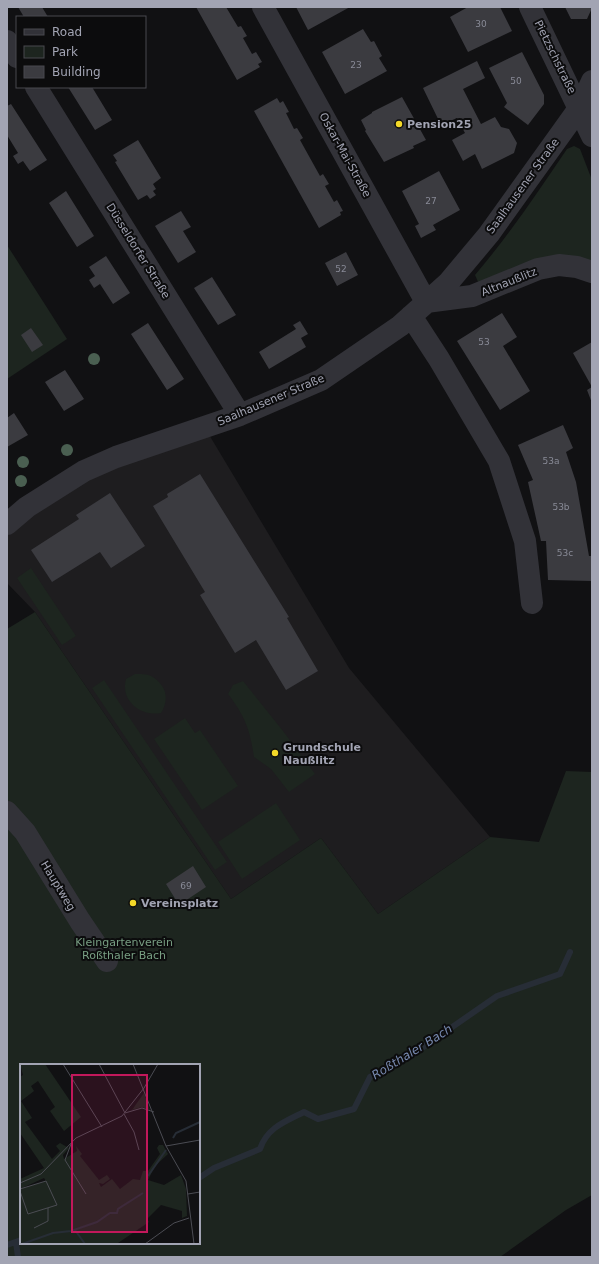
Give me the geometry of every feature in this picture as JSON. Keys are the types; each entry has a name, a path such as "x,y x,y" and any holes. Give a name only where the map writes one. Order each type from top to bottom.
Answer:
{"street":[{"name":"Oskar-Mai-Straße","path":"263,7 418,309 439,359 499,461 525,541 532,603"},
{"name":"Pietzschstraße","path":"530,7 580,107"},
{"path":"7,41 16,55"},
{"name":"Saalhausener Straße","path":"7,524 27,507 84,471 116,457 240,415 322,380 400,326 448,283 488,234 580,107 592,81"},
{"name":"Düsseldorfer Straße","path":"37,88 240,415"},
{"path":"580,107 592,136"},
{"name":"Altnaußlitz","path":"418,309 472,296 538,269 559,265 577,267 592,272"},
{"name":"Hauptweg","path":"7,812 25,832 80,921 107,961"}],"shaded area":[{"name":"Grundschule Naußlitz","path":"205,428 349,668 490,837 378,914 321,838 231,899 35,612 7,583 7,524 27,507"}],"green space":[{"path":"574,146 580,149 592,180 592,262 479,284 475,275 511,229 567,149"},
{"path":"7,245 67,339 7,379"},
{"path":"31,568 76,636 62,645 17,578"},
{"name":"Kleingartenverein Roßthaler Bach","path":"35,612 231,899 321,838 378,914 490,837 539,842 566,771 592,772 592,1195 566,1210 500,1257 7,1257 7,629"},
{"path":"135,674 145,674 151,676 160,683 166,697 164,708 161,713 154,714 140,710 129,700 125,687 126,679"},
{"path":"104,680 227,862 215,870 92,688"},
{"path":"243,681 315,774 289,792 271,769 254,757 251,739 243,716 228,694 233,685"},
{"path":"185,718 195,733 200,730 238,786 202,810 154,739"},
{"path":"276,803 300,840 242,879 218,842"}],"building":[{"path":"18,7 42,7 47,16 23,16"},
{"path":"196,7 226,7 238,27 241,26 247,36 243,38 252,54 256,52 262,62 258,64 260,67 237,80"},
{"path":"296,7 350,7 308,30"},
{"path":"468,7 500,7 512,31 468,52 450,17"},
{"path":"565,7 592,8 587,19 571,19"},
{"path":"363,29 371,42 374,41 382,56 379,58 387,71 345,94 322,52"},
{"path":"522,52 544,95 544,104 528,125 504,107 507,103 489,68"},
{"path":"477,61 485,78 463,89 481,124 495,117 501,127 509,129 517,143 514,153 482,169 475,154 463,161 452,140 465,133 457,118 441,125 423,88"},
{"path":"69,88 93,88 112,120 95,130"},
{"path":"402,97 426,140 413,146 414,148 384,162 365,131 366,130 361,120 372,112"},
{"path":"277,98 280,103 283,101 289,112 286,113 294,129 297,128 303,138 300,140 320,176 323,174 329,184 325,186 334,202 337,200 343,211 340,212 341,215 319,228 254,111"},
{"path":"11,104 47,160 30,171 23,161 18,164 13,156 18,153 7,135 7,106"},
{"path":"138,140 161,178 153,184 156,189 153,191 156,195 150,199 147,195 138,200 115,162 117,161 113,155"},
{"path":"439,171 460,210 433,225 436,230 421,238 415,226 419,224 402,191"},
{"path":"66,191 94,236 77,247 49,203"},
{"path":"181,211 191,227 183,231 196,252 178,263 155,226"},
{"path":"346,252 358,275 337,286 325,263"},
{"path":"106,256 130,293 113,304 100,284 94,288 89,280 95,276 89,267"},
{"path":"212,277 236,315 218,325 194,288"},
{"path":"502,313 517,337 503,346 530,391 500,410 457,341"},
{"path":"300,321 308,334 301,338 306,347 269,369 259,352 296,329 293,325"},
{"path":"148,323 184,379 167,390 131,334"},
{"path":"31,328 43,345 32,352 21,335"},
{"path":"592,342 592,387 573,353"},
{"path":"65,370 84,399 64,411 45,382"},
{"path":"592,387 592,403 587,390"},
{"path":"14,413 28,435 7,447 7,418"},
{"path":"563,425 573,448 566,452 576,482 589,556 592,556 592,581 548,580 546,541 541,541 528,482 533,480 518,445"},
{"path":"200,474 289,617 287,618 318,671 286,690 256,640 235,653 200,595 205,592 153,506 168,497 167,494"},
{"path":"110,493 145,546 111,568 100,552 52,582 31,550 79,519 76,515"},
{"path":"193,866 206,887 179,905 166,884"}],"waterway":[{"name":"Roßthaler Bach","path":"200,1177 214,1168 260,1149 267,1136 277,1126 304,1112 318,1119 354,1109 370,1077 409,1057 497,996 560,974 570,952"},
{"name":"Roßthaler Bach","path":"7,1245 20,1240"},
{"path":"16,1242 18,1257"}],"place":[{"name":"Pension25","path":"399,124"},
{"name":"Grundschule Naußlitz","path":"275,753"},
{"name":"Vereinsplatz","path":"133,903"}]}
